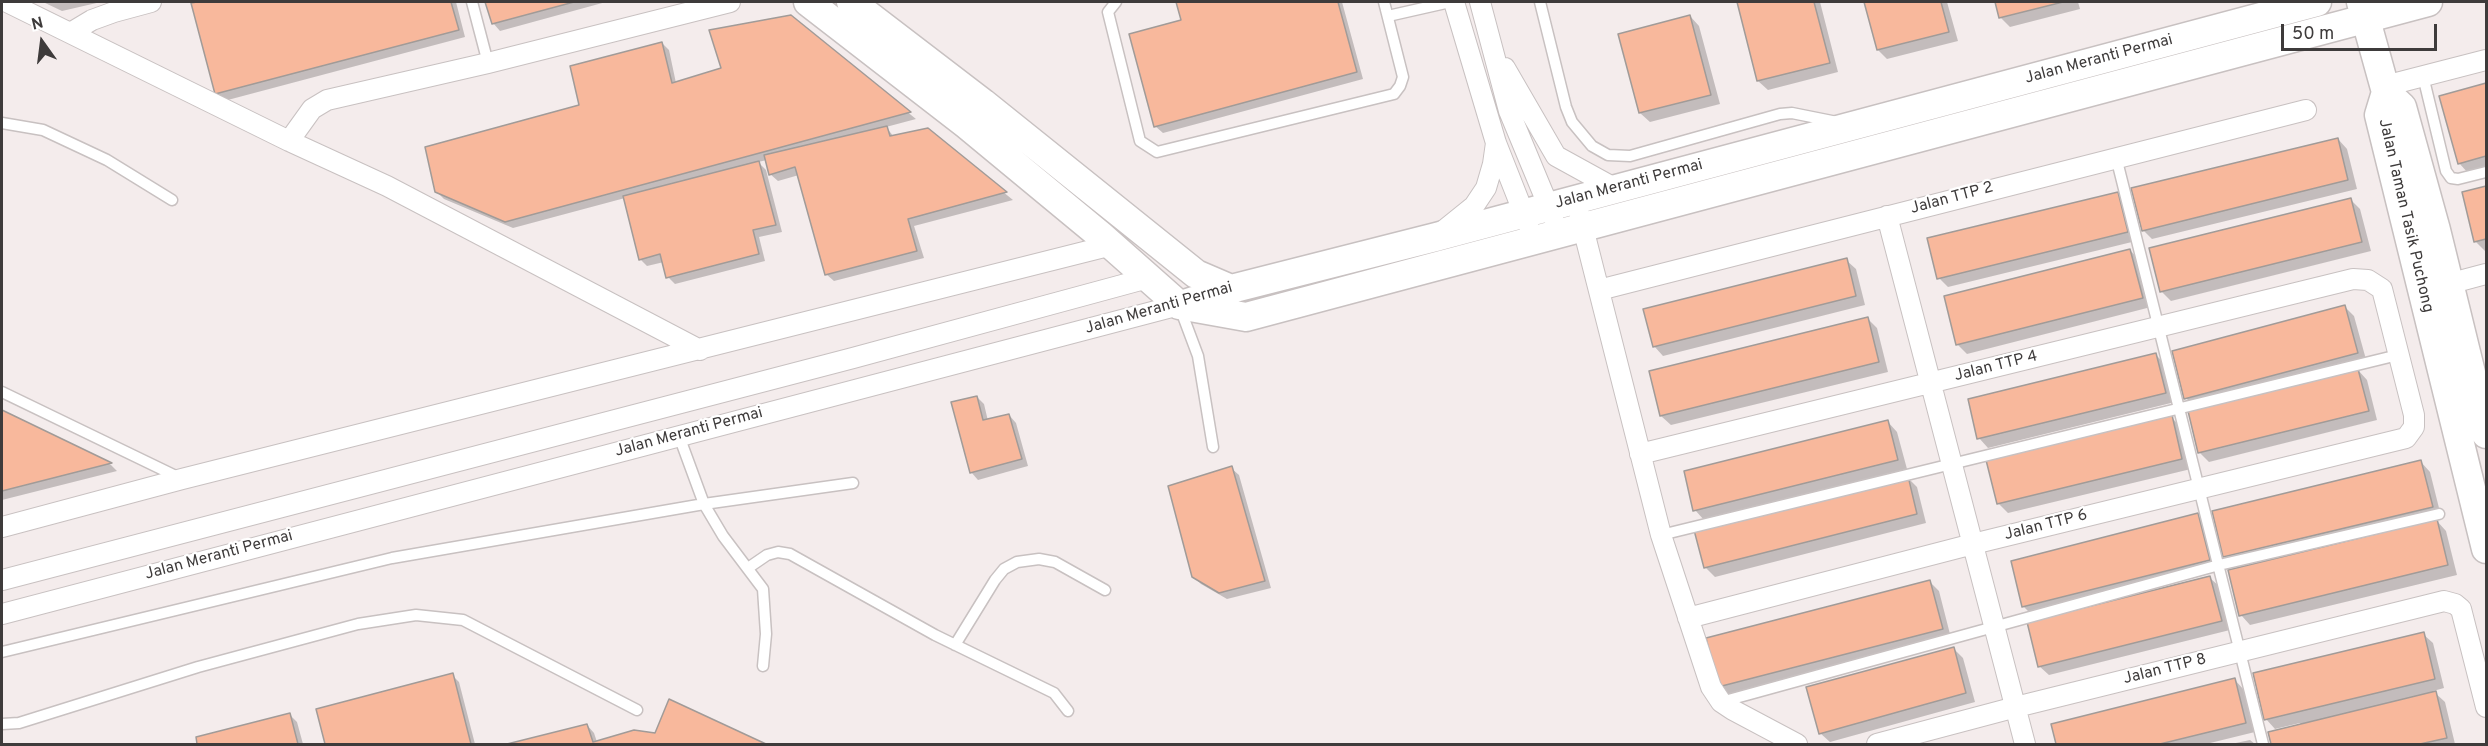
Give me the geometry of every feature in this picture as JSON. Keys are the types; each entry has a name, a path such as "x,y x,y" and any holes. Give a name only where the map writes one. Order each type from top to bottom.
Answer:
{"street":[{"path":"7,2 72,32 289,141 387,186 700,350"},
{"path":"72,32 92,20 151,2"},
{"path":"289,141 312,109 327,100 488,63 730,2"},
{"path":"808,2 967,124 1112,245 1179,305 1246,317 1559,233 2364,10 2428,2"},
{"path":"851,2 983,103 1196,274 1231,289"},
{"path":"1454,2 1496,143 1536,210 1559,233 1599,290 1661,535 1711,687 1721,702 1797,744"},
{"path":"1480,2 1536,210"},
{"name":"Jalan Meranti Permai","path":"2,614 1179,305 1231,289 1436,237 2317,2"},
{"path":"2364,10 2386,89 2423,76 2487,60"},
{"path":"1490,42 1556,156 1616,189"},
{"name":"Jalan Taman Tasik Puchong","path":"2386,89 2402,108 2436,230 2435,288 2487,549"},
{"name":"Jalan TTP 2","path":"1599,290 2306,110"},
{"path":"1436,237 1474,206 1486,188 1496,143"},
{"path":"1559,233 1576,199"},
{"path":"1887,216 2025,744"},
{"path":"2,527 182,479 1112,245"},
{"path":"2435,288 2487,274"},
{"name":"Jalan Meranti Permai","path":"2,580 853,358 1148,278"},
{"name":"Jalan TTP 4","path":"1640,454 2353,279 2368,280 2382,289 2398,355"},
{"name":"Jalan Taman Tasik Puchong","path":"2435,288 2487,434"},
{"name":"Jalan TTP 6","path":"1688,618 1973,544 2406,438 2414,427 2414,415 2398,355"},
{"name":"Jalan TTP 8","path":"1877,744 2016,707 2444,602 2455,604 2461,609 2487,707"}],"lane":[{"path":"472,2 488,63"},
{"path":"1116,2 1108,12 1140,141 1157,152 1394,94 1403,77 1384,2"},
{"path":"1388,16 1450,2"},
{"path":"1540,2 1566,107 1572,122 1592,146 1608,155 1630,156 1780,114 1792,113 1854,125"},
{"path":"2423,76 2446,171 2451,178 2458,179 2487,172"},
{"path":"2,123 43,130 107,160 172,200"},
{"path":"2116,157 2264,744"},
{"path":"1179,305 1198,356 1214,447"},
{"path":"1661,535 2398,355"},
{"path":"2,392 182,479"},
{"path":"679,436 704,504 723,536 763,589 766,634 763,666"},
{"path":"2,652 392,558 704,504 853,483"},
{"path":"1721,702 2219,565 2439,514"},
{"path":"748,568 767,555 778,552 790,554 955,645 1054,693 1068,711"},
{"path":"955,645 995,580 1004,569 1017,562 1039,559 1055,562 1105,590"},
{"path":"2,724 19,723 198,666 358,624 416,615 463,620 636,710"}],"building":[{"path":"451,2 459,30 215,94 191,3"},
{"path":"485,2 574,2 492,24"},
{"path":"1176,2 1338,2 1357,72 1154,127 1129,34 1181,20"},
{"path":"1737,2 1814,2 1830,63 1757,81"},
{"path":"1864,2 1941,2 1949,32 1877,50"},
{"path":"1995,2 2063,2 1999,18"},
{"path":"791,15 911,112 505,222 435,192 425,147 579,105 570,66 662,42 672,83 721,68 709,30"},
{"path":"1690,15 1711,95 1639,113 1618,34"},
{"path":"2486,83 2486,156 2458,164 2439,96"},
{"path":"887,126 890,136 928,128 1007,192 908,219 917,251 825,275 795,167 769,175 764,155"},
{"path":"2338,138 2348,180 2142,231 2131,188"},
{"path":"759,161 776,225 753,230 759,254 666,278 660,254 639,260 623,196"},
{"path":"2486,186 2486,239 2474,242 2462,192"},
{"path":"2118,192 2128,232 1937,279 1927,238"},
{"path":"2351,198 2362,242 2160,292 2149,248"},
{"path":"2130,249 2143,298 1956,345 1944,296"},
{"path":"1847,258 1856,296 1653,347 1643,309"},
{"path":"2345,305 2358,353 2184,399 2172,351"},
{"path":"1868,317 1879,362 1660,416 1649,371"},
{"path":"2156,353 2166,393 1977,439 1968,399"},
{"path":"2358,369 2369,411 2198,453 2188,411"},
{"path":"977,396 983,420 1009,414 1022,459 970,473 951,402"},
{"path":"2,410 112,463 2,491"},
{"path":"2172,415 2182,459 1997,504 1986,460"},
{"path":"1888,420 1898,460 1693,511 1684,471"},
{"path":"2421,460 2433,507 2223,557 2212,511"},
{"path":"1232,466 1265,581 1219,593 1192,577 1168,486"},
{"path":"1908,476 1917,514 1704,568 1694,530"},
{"path":"2198,513 2210,560 2022,607 2011,561"},
{"path":"2437,519 2448,565 2239,616 2228,570"},
{"path":"2210,576 2222,621 2038,667 2027,622"},
{"path":"1930,580 1943,629 1718,687 1706,638"},
{"path":"2424,632 2435,679 2264,720 2253,673"},
{"path":"1954,647 1966,693 1819,734 1806,687"},
{"path":"453,673 471,744 325,744 316,709"},
{"path":"2235,678 2246,723 2160,744 2056,744 2051,724"},
{"path":"2436,691 2447,738 2420,744 2271,744 2268,732"},
{"path":"669,699 766,744 507,744 587,724 593,742 634,730 655,733"},
{"path":"290,713 298,744 197,744 196,737"}]}
